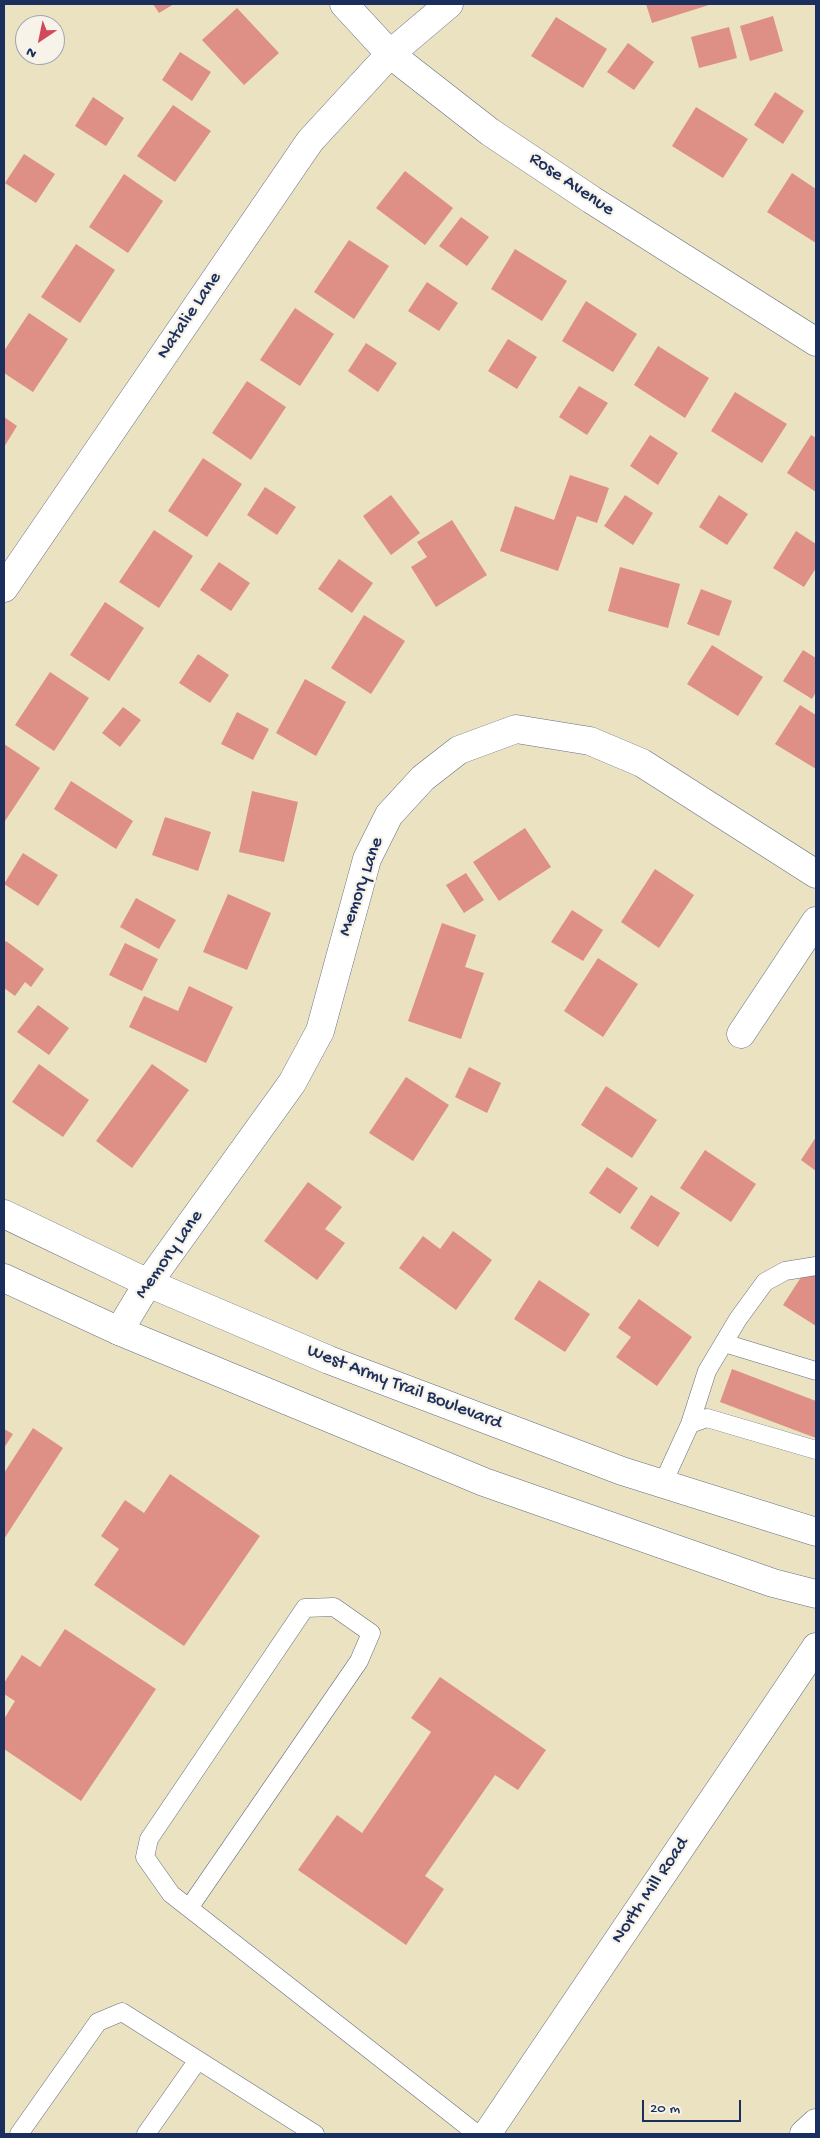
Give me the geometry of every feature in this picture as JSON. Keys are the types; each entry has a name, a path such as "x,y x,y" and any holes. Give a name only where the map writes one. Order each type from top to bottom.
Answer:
{"street":[{"name":"Rose Avenue","path":"344,4 390,54 490,132 584,195 816,342"},
{"name":"Natalie Lane","path":"4,588 11,560 310,141 390,54 449,4"},
{"name":"Memory Lane","path":"119,1332 148,1283 292,1083 320,1031 354,899 368,859 389,815 423,778 459,750 516,729 590,741 642,763 816,874"},
{"path":"741,1034 816,921"},
{"name":"West Army Trail Boulevard","path":"4,1214 148,1283 329,1360 622,1471 816,1532"},
{"path":"4,1278 119,1332 484,1482 773,1583 816,1594"},
{"name":"North Mill Road","path":"486,2134 816,1647"},
{"path":"804,2134 816,2122"}],"lane":[{"path":"663,1483 690,1424 707,1371 738,1319 765,1282 785,1271 816,1266"},
{"path":"724,1343 816,1371"},
{"path":"690,1424 707,1418 816,1450"},
{"path":"189,1908 359,1661 371,1633 334,1607 305,1608 149,1839 145,1857 171,1894 477,2134"},
{"path":"19,2134 98,2022 122,2012 315,2134"},
{"path":"146,2134 198,2060"}],"building":[{"path":"153,4 174,4 159,13"},
{"path":"646,4 712,4 652,23"},
{"path":"237,8 279,53 244,85 202,40"},
{"path":"773,16 783,51 750,61 740,26"},
{"path":"556,17 607,49 583,88 531,56"},
{"path":"729,27 737,58 699,68 691,37"},
{"path":"628,43 654,62 634,90 607,72"},
{"path":"180,52 211,72 192,101 162,80"},
{"path":"775,92 804,111 783,144 754,125"},
{"path":"93,97 124,118 106,146 75,126"},
{"path":"173,105 211,131 175,182 137,156"},
{"path":"696,107 748,139 723,178 672,146"},
{"path":"24,154 55,174 36,203 5,183"},
{"path":"405,171 453,208 425,245 376,208"},
{"path":"792,173 816,189 816,243 767,212"},
{"path":"124,174 163,201 128,253 89,227"},
{"path":"461,217 489,237 467,266 439,246"},
{"path":"349,240 389,266 354,319 314,292"},
{"path":"76,244 115,270 80,323 41,297"},
{"path":"515,249 567,281 542,321 491,289"},
{"path":"427,282 458,303 439,331 408,311"},
{"path":"586,301 637,334 613,372 562,341"},
{"path":"295,308 334,334 300,386 260,360"},
{"path":"29,313 68,339 33,392 4,373 4,351"},
{"path":"508,339 537,357 517,389 488,371"},
{"path":"366,343 397,363 378,392 348,371"},
{"path":"658,346 709,378 685,418 634,385"},
{"path":"247,381 286,407 251,460 212,433"},
{"path":"579,386 608,403 587,435 559,417"},
{"path":"735,392 787,424 762,463 711,431"},
{"path":"4,417 17,426 4,447"},
{"path":"650,435 678,453 658,485 630,466"},
{"path":"811,435 816,438 816,492 787,473"},
{"path":"203,458 242,484 207,537 168,511"},
{"path":"570,475 609,488 597,523 577,516 558,571 500,551 515,506 554,520"},
{"path":"265,487 296,507 277,535 247,515"},
{"path":"391,495 420,533 391,555 363,516"},
{"path":"625,495 653,513 633,545 604,526"},
{"path":"719,495 748,514 727,545 699,527"},
{"path":"452,520 487,575 436,607 411,567 427,557 417,542"},
{"path":"154,530 193,556 159,608 119,582"},
{"path":"796,531 816,544 816,568 804,587 773,568"},
{"path":"339,559 373,583 352,613 318,589"},
{"path":"219,562 250,583 231,611 200,590"},
{"path":"620,567 680,584 668,628 608,611"},
{"path":"701,589 732,601 719,636 687,624"},
{"path":"105,602 144,628 109,681 70,655"},
{"path":"364,615 405,641 371,694 331,668"},
{"path":"712,645 763,677 738,716 687,684"},
{"path":"803,650 816,658 816,692 812,699 783,681"},
{"path":"198,654 229,675 210,703 179,683"},
{"path":"50,672 89,698 54,751 15,725"},
{"path":"305,679 346,702 316,756 276,733"},
{"path":"800,705 816,715 816,769 775,744"},
{"path":"123,707 141,720 120,747 102,733"},
{"path":"237,712 269,729 253,760 221,744"},
{"path":"4,744 40,768 5,821 4,820"},
{"path":"71,781 133,821 116,849 54,809"},
{"path":"252,791 298,802 284,862 239,852"},
{"path":"165,817 211,832 198,871 152,855"},
{"path":"525,828 551,867 499,901 473,862"},
{"path":"23,853 58,875 38,906 4,884"},
{"path":"655,869 694,895 659,948 621,922"},
{"path":"466,873 484,900 464,913 446,885"},
{"path":"228,894 271,913 247,970 203,952"},
{"path":"136,898 176,920 159,949 120,927"},
{"path":"572,910 603,930 583,961 551,942"},
{"path":"442,923 476,935 465,967 484,973 461,1039 408,1021"},
{"path":"6,941 44,969 31,987 25,982 15,996 4,988 4,943"},
{"path":"125,943 158,959 142,991 109,975"},
{"path":"598,958 638,984 603,1037 564,1011"},
{"path":"189,986 233,1007 206,1063 129,1027 144,996 178,1011"},
{"path":"38,1005 69,1028 49,1055 17,1032"},
{"path":"39,1064 89,1100 63,1137 12,1102"},
{"path":"152,1064 189,1090 132,1168 96,1141"},
{"path":"469,1067 501,1083 487,1113 455,1097"},
{"path":"406,1077 449,1105 413,1161 369,1133"},
{"path":"606,1086 657,1120 632,1158 581,1125"},
{"path":"816,1137 816,1171 801,1160"},
{"path":"705,1150 756,1184 731,1222 680,1188"},
{"path":"607,1167 638,1188 620,1214 589,1193"},
{"path":"308,1182 342,1207 325,1229 345,1243 317,1280 264,1241"},
{"path":"651,1195 680,1213 658,1247 630,1228"},
{"path":"453,1231 492,1260 456,1310 399,1268 423,1236 440,1249"},
{"path":"807,1268 816,1274 816,1326 783,1305"},
{"path":"539,1280 590,1314 565,1352 514,1319"},
{"path":"639,1299 692,1337 657,1386 616,1357 631,1337 618,1328"},
{"path":"732,1369 816,1401 816,1438 720,1402"},
{"path":"33,1428 63,1448 4,1539 4,1473"},
{"path":"4,1429 13,1434 4,1448"},
{"path":"170,1474 260,1536 184,1646 94,1585 119,1549 101,1536 125,1500 144,1513"},
{"path":"65,1629 156,1689 81,1801 4,1749 4,1719 15,1701 4,1694 4,1683 22,1655 40,1667"},
{"path":"440,1677 546,1750 518,1790 495,1775 425,1876 444,1889 406,1945 298,1870 337,1815 362,1833 431,1732 411,1718"}]}
